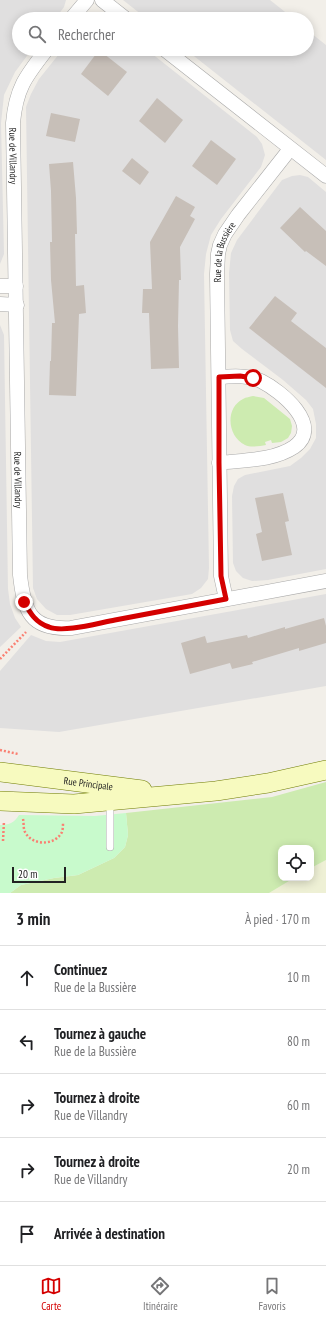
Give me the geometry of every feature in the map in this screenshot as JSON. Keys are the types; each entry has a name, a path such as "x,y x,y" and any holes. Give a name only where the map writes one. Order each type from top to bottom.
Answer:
{"street":[{"path":"77,12 87,0"},
{"path":"102,0 117,12"},
{"name":"Rue de Villandry","path":"42,56 22,85 15,101 14,113 20,575 24,602 29,612 40,623 49,628 71,628 326,581"},
{"path":"173,56 326,176"},
{"name":"Rue de la Bussière","path":"226,599 221,576 217,263 220,245 225,234 290,148"},
{"path":"0,286 16,286"},
{"path":"0,304 17,304"},
{"path":"219,377 240,376 253,378 273,388 296,409 303,419 304,430 303,436 299,443 278,455 219,463"},
{"name":"Rue Principale","path":"0,772 110,793 178,794 216,791 268,783 326,770"},
{"name":"Rue Principale","path":"0,801 74,804 110,793"}],"lane":[{"path":"110,793 110,847"}],"path":[{"path":"0,659 26,632"},
{"path":"16,818 23,818 24,829 30,838 42,843 53,840 62,832 63,821"},
{"path":"2,841 4,821"}],"shaded area":[{"path":"0,0 66,0 64,7 60,12 12,12 12,56 27,56 15,72 4,95 1,123 4,254 0,264"},
{"path":"123,0 270,0 285,12 138,12"},
{"path":"314,36 326,45 326,160 194,56 314,56"},
{"path":"57,56 155,56 257,137 262,144 265,155 261,167 221,219 211,235 206,254 204,274 209,568 208,579 201,588 192,594 70,615 57,615 46,609 37,599 33,588 26,107 39,79"},
{"path":"300,175 308,177 326,192 326,569 268,580 252,581 243,578 236,571 233,563 232,496 234,486 238,479 245,475 290,466 301,458 310,449 316,438 316,424 313,409 306,400 233,341 230,330 229,273 231,253 237,240 282,180"},
{"path":"0,325 4,335 8,589 10,604 15,618 21,627 0,647"},
{"path":"326,594 326,686 59,732 0,728 0,671 31,635 46,641 60,642"}],"green space":[{"path":"253,396 264,398 290,419 292,426 291,433 288,438 281,442 272,443 271,440 265,442 266,445 256,446 247,446 239,441 232,429 230,422 231,415 237,403 244,398"},
{"path":"326,782 326,860 314,866 314,845 278,845 278,881 289,881 269,893 10,893 21,885 78,875 114,858 125,847 128,835 126,813 272,797"},
{"path":"126,813 128,835 125,847 114,858 78,875 21,885 10,893 0,893 0,825 11,823 19,815 95,816"},
{"path":"326,860 326,893 269,893 289,881 314,881 314,866"}],"building":[{"path":"94,56 107,56 127,72 108,96 81,74"},
{"path":"157,98 183,120 165,143 139,121"},
{"path":"51,113 80,119 75,142 46,136"},
{"path":"211,140 236,159 217,185 192,166"},
{"path":"132,158 149,172 140,185 122,171"},
{"path":"73,162 77,234 75,234 76,286 84,285 86,313 79,314 76,396 49,395 52,323 55,323 51,280 50,242 52,242 49,164"},
{"path":"176,196 195,207 190,216 195,219 180,247 181,280 179,280 178,326 179,368 151,369 149,313 142,313 143,289 152,289 150,242"},
{"path":"300,207 326,231 326,266 306,251 305,252 280,228"},
{"path":"275,296 297,313 291,321 326,348 326,388 249,328"},
{"path":"283,493 289,521 285,522 292,555 262,561 256,534 262,532 255,498"},
{"path":"324,618 326,626 326,643 299,651 299,648 252,662 253,664 232,669 230,663 190,674 181,643 205,636 207,643 247,635 248,638 285,627 285,629"}],"route":[{"path":"24,602 29,612 35,619 49,628 71,628 226,599 221,576 219,377 240,376 253,378"}]}
